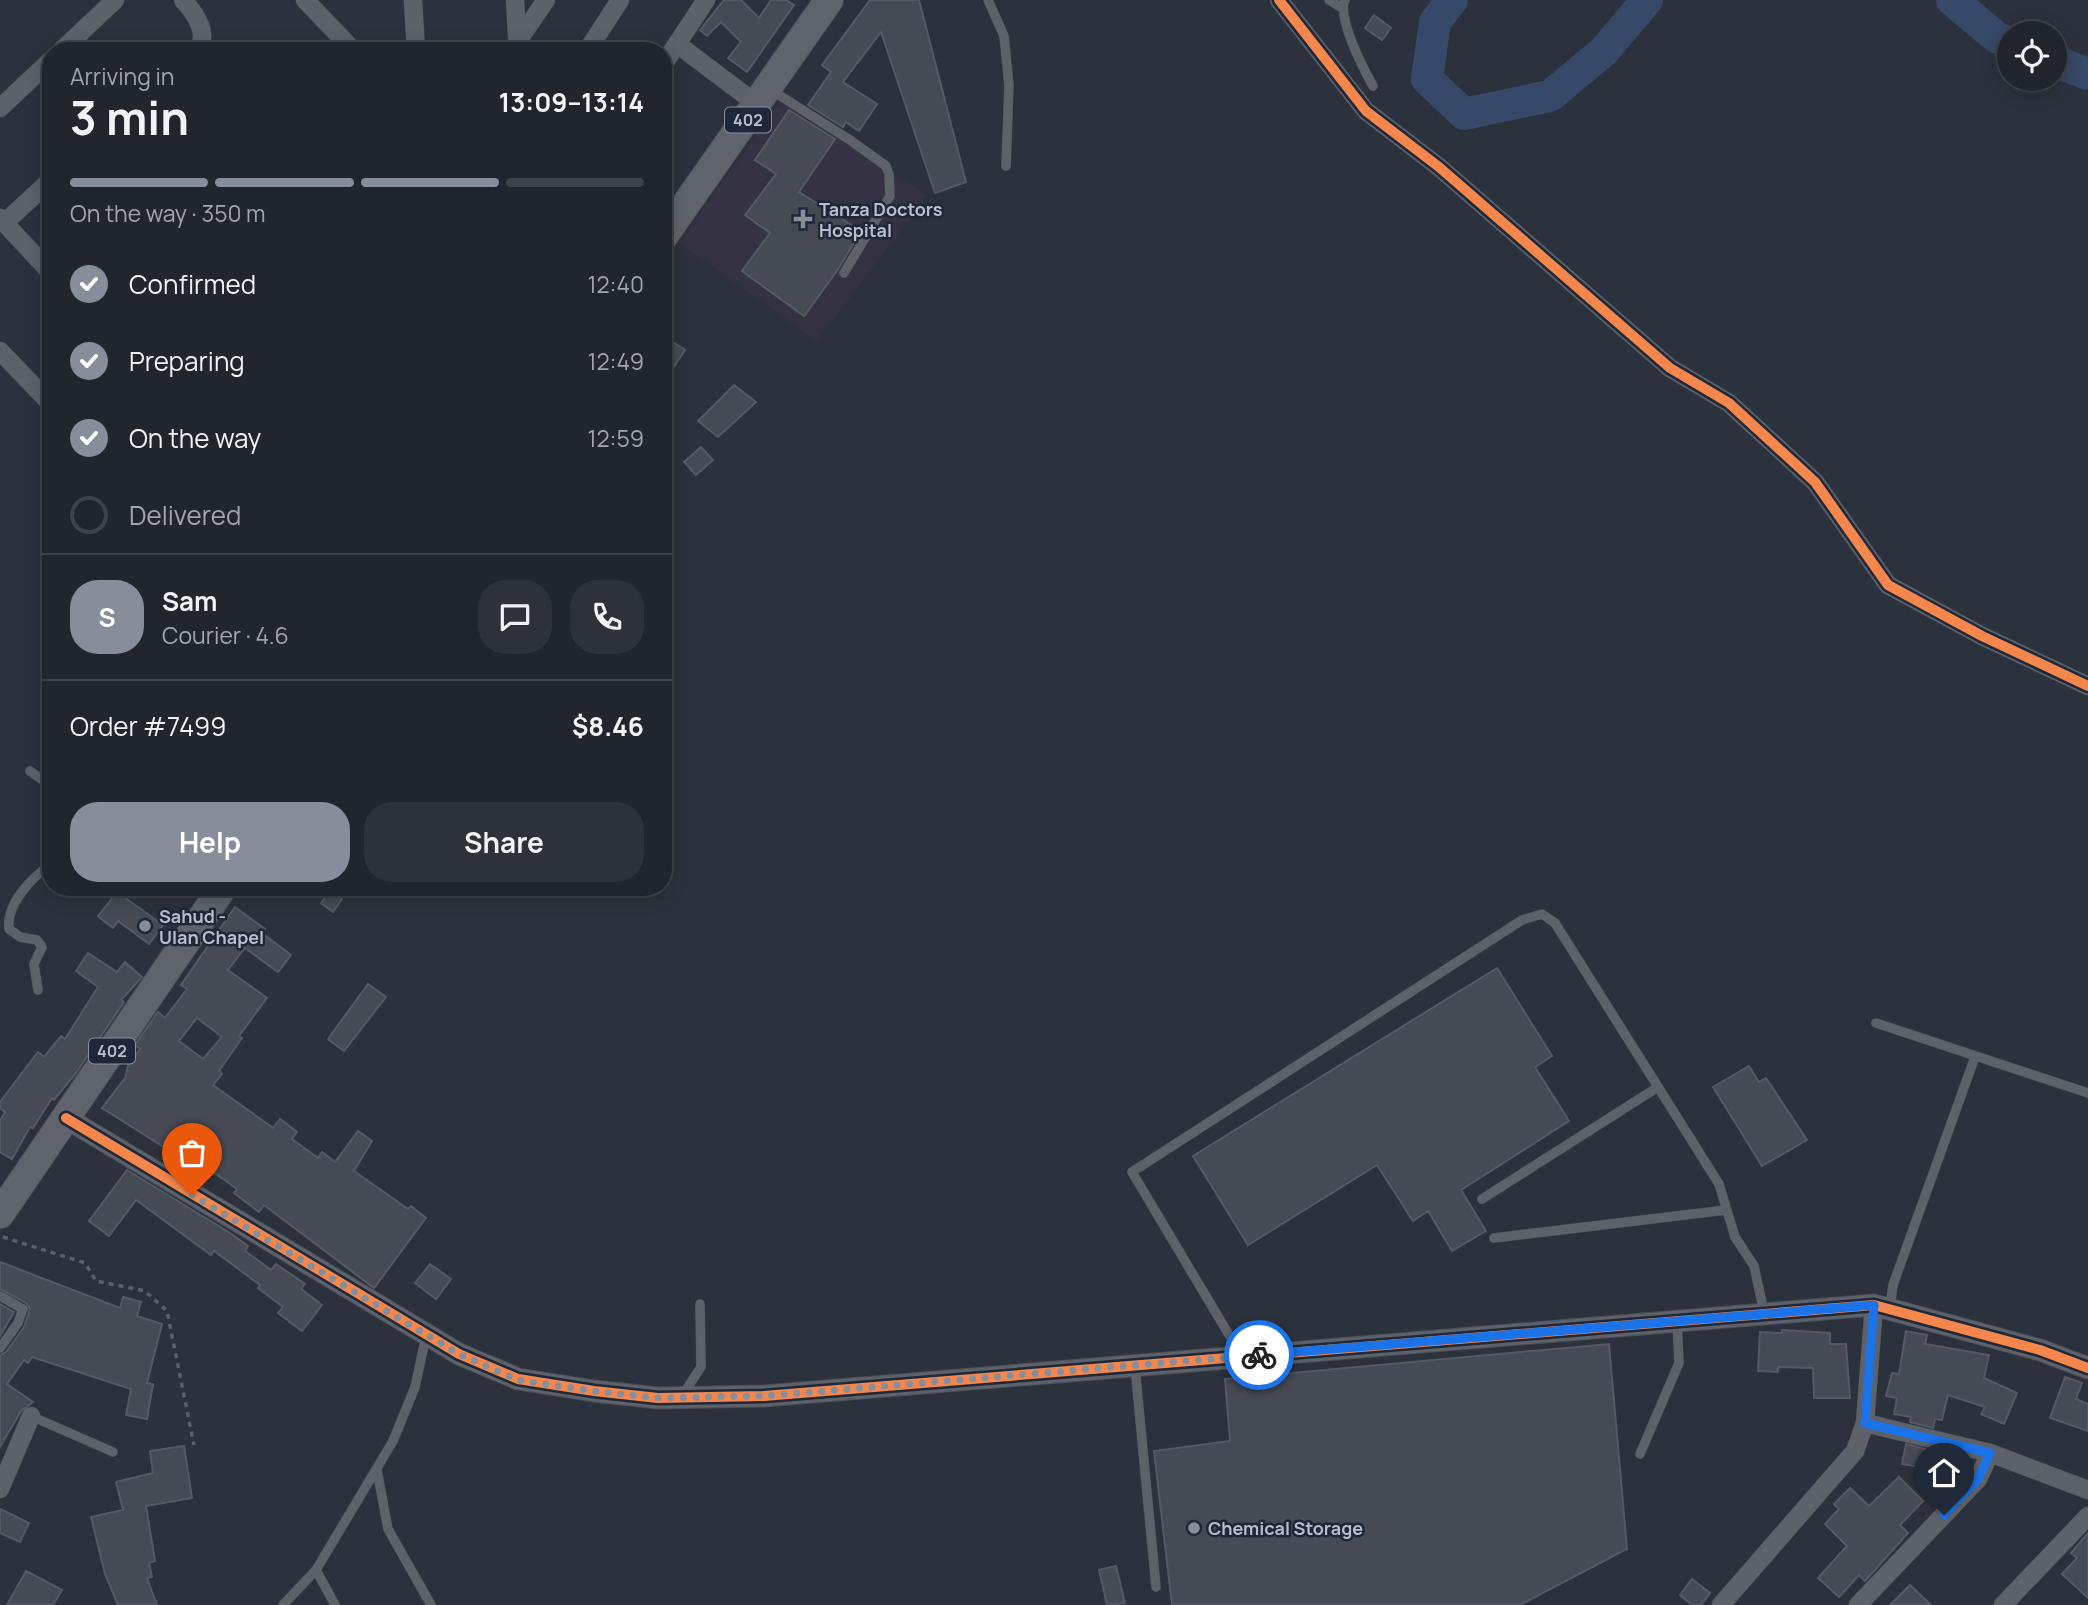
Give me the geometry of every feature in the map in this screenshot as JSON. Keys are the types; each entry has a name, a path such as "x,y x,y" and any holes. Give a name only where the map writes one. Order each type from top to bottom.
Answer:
{"main road":[{"name":"402","path":"672,225 830,0"},
{"name":"402","path":"0,1214 66,1118 206,896"}],"street":[{"path":"71,42 115,0"},
{"path":"183,0 196,13 202,42"},
{"path":"306,0 346,42"},
{"path":"413,0 415,42"},
{"path":"515,0 518,42"},
{"path":"521,42 547,0"},
{"path":"593,42 620,0"},
{"path":"672,52 706,0"},
{"path":"1279,0 1366,111 1439,167 1670,368 1729,403 1815,482 1888,585 1982,636 2088,686"},
{"path":"677,44 764,97"},
{"path":"0,108 42,68"},
{"path":"42,188 2,221 42,263"},
{"path":"0,351 42,395"},
{"path":"66,1118 459,1354 518,1380 606,1393 681,1398 764,1396 1135,1367 1764,1312 1882,1306 2040,1350 2088,1368"},
{"path":"1721,1605 1855,1451 1865,1423 1882,1306"},
{"path":"0,1489 31,1416"},
{"path":"1865,1423 1990,1453 2088,1490"},
{"path":"1858,1605 1978,1479 1990,1453"},
{"path":"2003,1605 2088,1516"}],"lane":[{"path":"988,0 1004,36 1009,85 1006,166"},
{"path":"1329,0 1343,4 1363,69 1373,86"},
{"path":"764,97 859,146 886,166 890,195 844,273"},
{"path":"30,771 42,780"},
{"path":"38,990 34,964 42,947 37,940 20,937 9,929 8,920 10,908 42,874"},
{"path":"1242,1357 1132,1172 1522,920 1542,914 1555,923 1719,1184 1735,1237 1754,1266 1764,1312"},
{"path":"1876,1023 1975,1058 2088,1093"},
{"path":"1882,1306 1893,1285 1975,1058"},
{"path":"1482,1199 1658,1087"},
{"path":"1494,1238 1726,1210"},
{"path":"0,1296 23,1309 18,1323 0,1348"},
{"path":"681,1398 701,1367 700,1304"},
{"path":"1640,1454 1679,1363 1677,1320"},
{"path":"283,1605 316,1570 377,1470 405,1418 426,1335"},
{"path":"1135,1367 1156,1587"},
{"path":"31,1416 113,1452"},
{"path":"377,1470 388,1528 431,1605"},
{"path":"316,1570 335,1605"}],"path":[{"path":"0,1236 85,1263 96,1281 145,1291 167,1311 194,1445"}],"shaded area":[{"name":"Tanza Doctors Hospital","path":"782,99 927,196 817,341 679,243"}],"building":[{"path":"724,0 741,0 759,18 771,0 786,0 794,5 747,72 728,58 741,42 721,22 707,36 700,30"},
{"path":"870,0 919,0 966,182 935,193 881,32 843,82 877,104 859,131 846,122 843,127 808,105 831,72 822,65"},
{"path":"1374,15 1391,28 1382,40 1365,28"},
{"path":"789,110 835,139 799,192 861,231 837,271 804,316 742,271 770,233 745,215 776,174 755,160"},
{"path":"672,342 685,350 672,370"},
{"path":"734,385 756,402 718,437 698,421"},
{"path":"701,447 713,460 696,475 684,462"},
{"path":"114,896 123,896 163,925 149,944 118,921 113,928 98,916"},
{"path":"326,896 338,896 342,899 333,912 321,903"},
{"path":"235,907 265,929 262,933 291,955 278,972 245,948 228,970 267,998 239,1036 242,1038 219,1071 222,1074 213,1085 273,1128 280,1119 297,1132 292,1139 318,1158 322,1152 335,1162 358,1131 372,1141 354,1171 408,1209 411,1206 426,1218 374,1288 264,1205 259,1212 234,1193 237,1189 209,1169 199,1183 174,1168 181,1158 102,1108 125,1078 128,1066 140,1049 135,1045 158,1012 165,1018 187,989 181,985","holes":["197,1018 222,1037 203,1059 179,1041"]},
{"path":"88,953 117,972 125,962 142,977 121,1000 124,1002 76,1073 54,1100 52,1098 33,1128 30,1127 12,1159 0,1152 0,1121 5,1112 0,1108 0,1102 38,1052 44,1057 61,1036 65,1039 98,987 76,971"},
{"path":"1497,968 1552,1056 1535,1067 1569,1121 1461,1190 1486,1231 1452,1251 1428,1211 1413,1221 1377,1165 1248,1245 1193,1156"},
{"path":"368,984 386,997 344,1051 328,1039"},
{"path":"1749,1066 1759,1082 1766,1078 1807,1140 1762,1166 1713,1087"},
{"path":"127,1170 230,1233 248,1246 245,1251 271,1270 276,1264 305,1284 301,1289 322,1305 302,1331 278,1313 283,1307 258,1288 260,1285 214,1251 211,1255 136,1200 109,1236 89,1221"},
{"path":"0,1262 120,1308 123,1297 141,1302 137,1316 162,1324 147,1383 153,1384 147,1419 126,1415 131,1389 32,1357 28,1363 24,1360 7,1384 33,1402 21,1411 0,1447 0,1355 6,1352 24,1327 30,1309 26,1303 0,1289"},
{"path":"430,1264 451,1279 436,1299 415,1283"},
{"path":"0,1304 14,1312 0,1336"},
{"path":"1782,1330 1830,1333 1830,1344 1846,1344 1850,1398 1814,1398 1813,1368 1778,1367 1778,1372 1758,1371 1760,1332 1782,1333"},
{"path":"1906,1331 1927,1335 1925,1344 1989,1355 1984,1378 2017,1393 2004,1424 1981,1414 1985,1407 1948,1395 1942,1420 1935,1419 1933,1428 1910,1422 1911,1417 1894,1414 1897,1398 1886,1396 1892,1373 1899,1374"},
{"path":"1609,1344 1627,1549 1520,1605 1172,1605 1154,1451 1230,1441 1225,1379"},
{"path":"2065,1377 2082,1383 2076,1399 2088,1404 2088,1431 2050,1418"},
{"path":"1906,1444 1929,1450 1925,1468 1902,1464"},
{"path":"184,1446 192,1498 146,1506 155,1561 149,1563 152,1577 147,1578 157,1605 118,1605 105,1574 91,1517 123,1510 116,1482 153,1473 150,1451"},
{"path":"1899,1477 1923,1501 1900,1525 1908,1533 1865,1581 1859,1575 1839,1597 1818,1578 1847,1546 1825,1524 1839,1509 1834,1504 1850,1488 1869,1506"},
{"path":"0,1509 29,1523 20,1542 0,1533"},
{"path":"2088,1533 2088,1598 2062,1574 2077,1558 2071,1553"},
{"path":"1116,1566 1125,1603 1107,1605 1099,1570"},
{"path":"26,1571 62,1590 53,1605 7,1605"},
{"path":"1692,1579 1710,1593 1701,1605 1692,1605 1680,1595"},
{"path":"1910,1585 1931,1605 1890,1605"}],"waterway":[{"path":"1452,0 1435,22 1427,79 1464,114 1550,96 1604,51 1647,0"},
{"path":"1952,0 1997,37"},
{"path":"2067,66 2088,74"}],"cycle path":[{"path":"1279,0 1366,111 1439,167 1670,368 1729,403 1815,482 1888,585 1982,636 2088,686"},
{"path":"66,1118 459,1354 518,1379 594,1391 658,1398 764,1396 1874,1305 2040,1350 2088,1368"}],"way so far":[{"path":"192,1195 459,1354 518,1380 658,1398 764,1396 1259,1355"}],"place":[{"name":"Tanza Doctors Hospital","path":"803,219"},
{"name":"Sahud - Ulan Chapel","path":"145,926"},
{"name":"Chemical Storage","path":"1194,1528"}],"route":[{"path":"1259,1355 1874,1305 1865,1423 1990,1453 1978,1479 1944,1515"}]}
